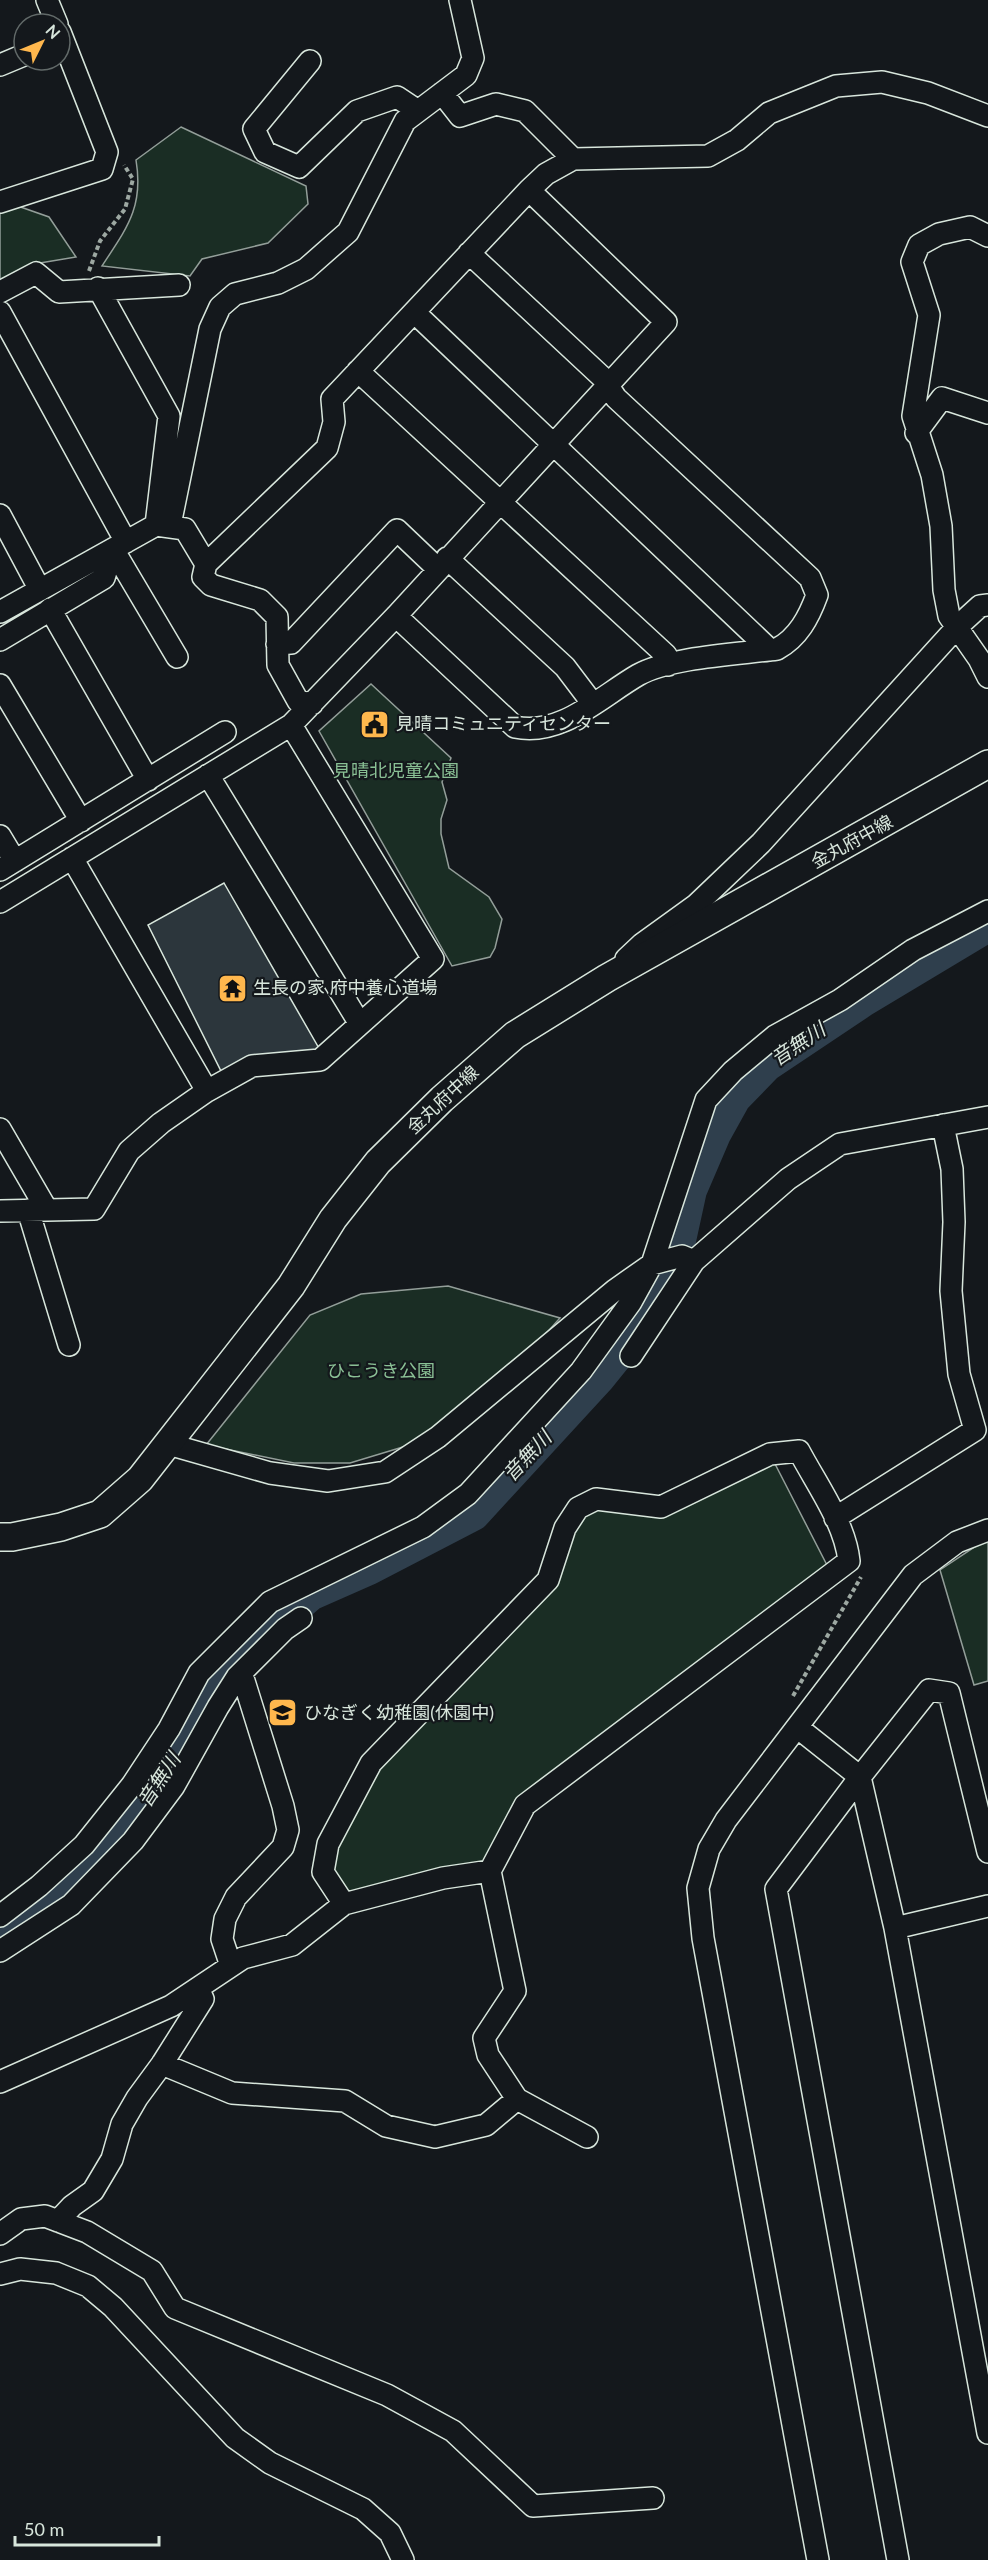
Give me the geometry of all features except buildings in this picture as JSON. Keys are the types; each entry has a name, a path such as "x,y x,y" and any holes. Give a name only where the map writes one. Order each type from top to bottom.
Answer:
{"main road":[{"name":"金丸府中線","path":"0,1537 12,1537 61,1527 100,1514 140,1479 291,1287 333,1219 378,1162 442,1099 516,1035 607,978 988,764"}],"street":[{"path":"163,525 210,329 220,307 235,294 278,283 306,269 348,232 405,121 465,75 473,58 460,0"},
{"path":"310,61 254,129 265,152 299,167 357,111 397,97 418,111"},
{"path":"0,202 102,169 107,152 72,64"},
{"path":"312,704 298,701 278,665 277,617 260,600 211,585 203,577 206,564 327,448 334,422 332,399 546,174 573,159 708,156 737,140 769,113 836,86 882,82 928,93 988,116"},
{"path":"442,93 460,116 496,104 525,111 573,159"},
{"path":"0,902 291,725 396,616 666,322 529,190"},
{"path":"988,236 970,227 939,234 919,246 912,262 929,315 913,416 916,433 932,476 940,526 944,590 949,616 958,626 988,676"},
{"path":"396,616 515,727 532,731 566,721 640,674 668,665 770,650 788,643 809,616 817,596 810,578 616,398 602,378 469,253"},
{"path":"0,292 36,273 59,292 179,285"},
{"path":"98,288 169,416 163,525"},
{"path":"0,312 177,657"},
{"path":"414,312 770,650"},
{"path":"358,371 666,655 668,665"},
{"path":"916,433 942,398 988,413"},
{"path":"0,515 40,590"},
{"path":"0,612 119,546 163,525 185,528 206,564"},
{"path":"278,644 291,643 397,530 443,563 565,668 593,704"},
{"path":"0,640 104,578 119,546"},
{"path":"607,978 642,944 696,905 761,843 958,626 980,606 988,605"},
{"path":"50,609 148,780"},
{"path":"0,685 81,821"},
{"path":"0,1211 94,1209 129,1151 161,1123 207,1091 252,1066 320,1060 434,959 291,725"},
{"path":"0,836 7,866 225,732"},
{"path":"208,775 360,1024"},
{"path":"72,858 207,1091"},
{"path":"0,1916 39,1886 84,1845 132,1785 170,1729 199,1673 270,1602 423,1527 468,1494 581,1371 631,1302 652,1264 706,1100 733,1071 775,1036 840,1000 913,950 988,911"},
{"path":"631,1356 688,1258 788,1179 840,1144 988,1117"},
{"path":"835,1518 975,1430 959,1374 951,1292 952,1169 943,1125"},
{"path":"0,1129 38,1210 69,1345"},
{"path":"168,1444 270,1473 328,1481 385,1472 438,1437 615,1290 652,1264 688,1258"},
{"path":"344,1904 323,1872 328,1844 371,1763 548,1580 565,1528 578,1508 596,1499 661,1507 770,1454 799,1451 835,1518 848,1548 849,1561 525,1805 490,1871 514,1991 484,2038 488,2055 517,2099 587,2137"},
{"path":"818,2560 703,1938 698,1888 709,1849 726,1820 913,1575 957,1542 988,1530"},
{"path":"0,1951 71,1905 133,1840 174,1786 237,1677 285,1629 300,1618"},
{"path":"231,1966 222,1939 225,1919 236,1897 283,1847 288,1830 283,1806 244,1681 237,1677"},
{"path":"898,2560 776,1889 929,1690 949,1693 988,1852"},
{"path":"797,1727 860,1777 895,1928 988,2433"},
{"path":"0,2082 171,2006 243,1959 292,1945 344,1904 443,1878 490,1871"},
{"path":"895,1928 988,1906"},
{"path":"58,2221 72,2206 93,2191 112,2159 122,2124 136,2097 162,2064 203,1999 198,1988"},
{"path":"162,2064 232,2093 345,2101 386,2126 435,2137 486,2125 517,2099"},
{"path":"0,2234 21,2219 45,2216 87,2232 152,2271 175,2308 387,2395 453,2431 533,2506 653,2498"},
{"path":"0,2274 20,2268 57,2273 87,2286 113,2307 235,2438 270,2463 363,2509 390,2533 403,2560"}],"path":[{"path":"59,292 91,270 100,241 125,209 133,179 124,165 107,152"},
{"path":"791,1700 864,1572 849,1561"}],"green space":[{"path":"181,127 306,186 308,204 268,243 202,259 190,276 102,266 119,241 135,205 138,177 136,160"},
{"path":"12,204 49,217 76,257 34,264 0,282 0,208"},
{"name":"見晴北児童公園","path":"371,684 451,758 442,782 447,800 441,819 441,834 449,868 489,897 502,919 495,948 490,957 452,966 319,731"},
{"name":"ひこうき公園","path":"448,1286 560,1318 524,1358 416,1443 350,1463 294,1463 206,1445 310,1315 361,1294"},
{"path":"773,1460 830,1571 519,1801 484,1867 346,1898 328,1863 374,1765 558,1577 576,1518 597,1505 661,1511"},
{"path":"988,1538 988,1681 974,1685 940,1570"}],"waterway":[{"name":"音無川","path":"0,1934 56,1898 114,1844 171,1770 199,1705 238,1656 310,1594 369,1568 473,1514 598,1378 619,1352 646,1309 678,1245 690,1190 714,1134 734,1098 766,1065 863,1000 988,925"}],"place":[{"name":"見晴コミュニティセンター","path":"375,724"},
{"name":"生長の家 府中養心道場","path":"232,988"},
{"name":"ひなぎく幼稚園(休園中)","path":"283,1713"}]}
